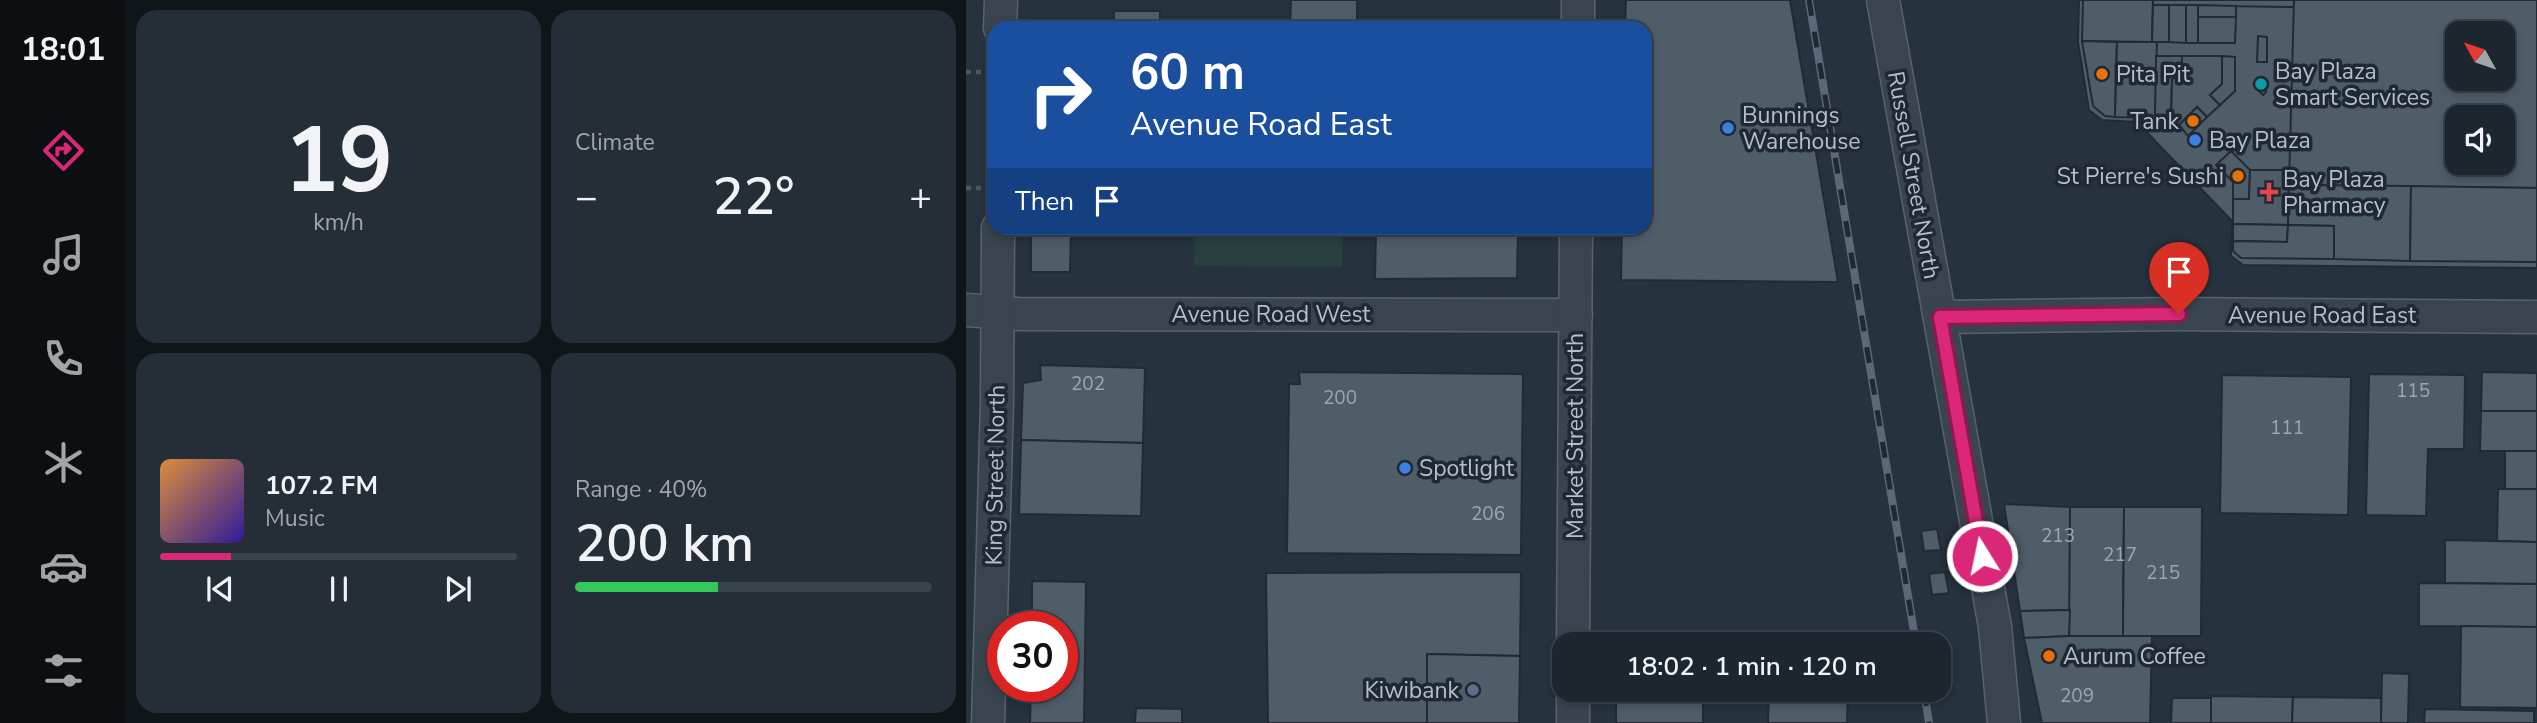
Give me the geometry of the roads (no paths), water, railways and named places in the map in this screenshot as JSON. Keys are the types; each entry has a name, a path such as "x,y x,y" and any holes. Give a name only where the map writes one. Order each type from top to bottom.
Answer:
{"street":[{"path":"1000,21 1001,0"},
{"path":"1578,0 1578,21"},
{"name":"Russell Street North","path":"1883,0 1995,627 2004,723"},
{"name":"King Street North","path":"988,723 997,402 981,311 997,235"},
{"name":"Market Street North","path":"1573,632 1576,235"},
{"name":"Avenue Road West","path":"981,311 1019,314 1576,315"},
{"name":"Avenue Road East","path":"1940,317 2179,314 2537,317"},
{"path":"1573,702 1573,723"}],"railway":[{"path":"1809,0 1914,632"},
{"path":"1926,702 1929,723"}],"place":[{"name":"Pita Pit","path":"2102,74"},
{"name":"Bay Plaza Smart Services","path":"2261,84"},
{"name":"Tank","path":"2193,121"},
{"name":"Bunnings Warehouse","path":"1728,128"},
{"name":"Bay Plaza","path":"2195,140"},
{"name":"St Pierre's Sushi","path":"2238,176"},
{"name":"Bay Plaza Pharmacy","path":"2269,192"},
{"name":"Spotlight","path":"1405,468"},
{"name":"Aurum Coffee","path":"2049,656"},
{"name":"Kiwibank","path":"1473,690"}]}
